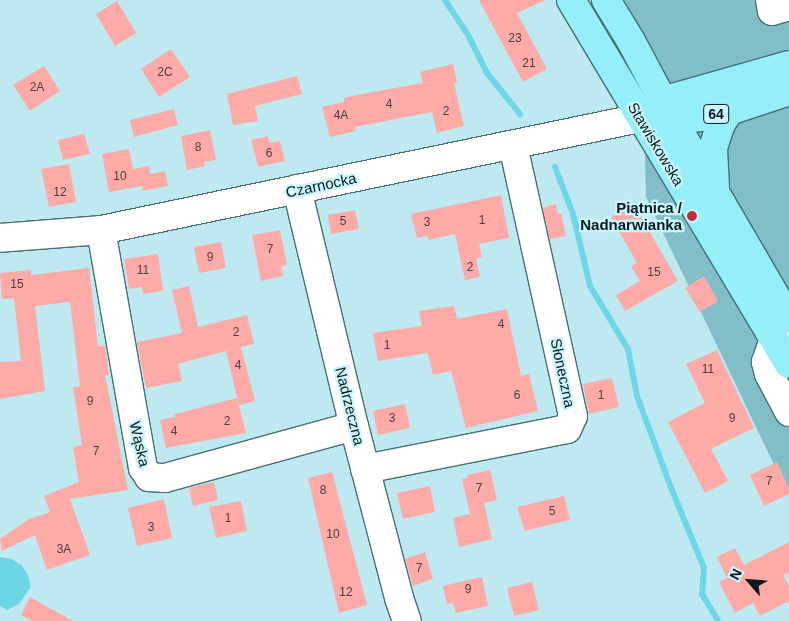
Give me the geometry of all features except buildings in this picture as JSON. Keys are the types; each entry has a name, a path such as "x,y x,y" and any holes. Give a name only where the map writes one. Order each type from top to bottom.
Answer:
{"main road":[{"name":"Stawiskowska","path":"571,0 640,118 785,348"},
{"name":"Stawiskowska","path":"606,0 789,319"},
{"name":"64","path":"668,110 789,65"},
{"name":"64","path":"668,110 729,111 789,91"},
{"path":"640,118 668,110"},
{"path":"715,191 714,148 720,124 729,111"}],"street":[{"path":"770,0 772,11 789,6"},
{"name":"Czarnocka","path":"0,238 101,230 640,118"},
{"name":"Słoneczna","path":"366,469 567,429 573,416 513,145"},
{"name":"Nadrzeczna","path":"297,190 354,426 399,598 407,621"},
{"name":"Wąska","path":"101,230 143,468 149,477 165,478 354,426"},
{"path":"785,348 767,353 766,362 769,374 789,412"}],"shaded area":[{"path":"624,0 789,0 789,496 646,197 642,31"},
{"path":"0,557 12,559 22,566 28,575 31,587 19,604 7,610 0,606"}],"waterway":[{"path":"445,0 468,35 487,73 520,114"},
{"path":"555,167 573,214 590,286 628,349 637,396 672,490 704,568 702,594 718,621"}],"place":[{"name":"Piątnica / Nadnarwianka","path":"692,216"}]}
